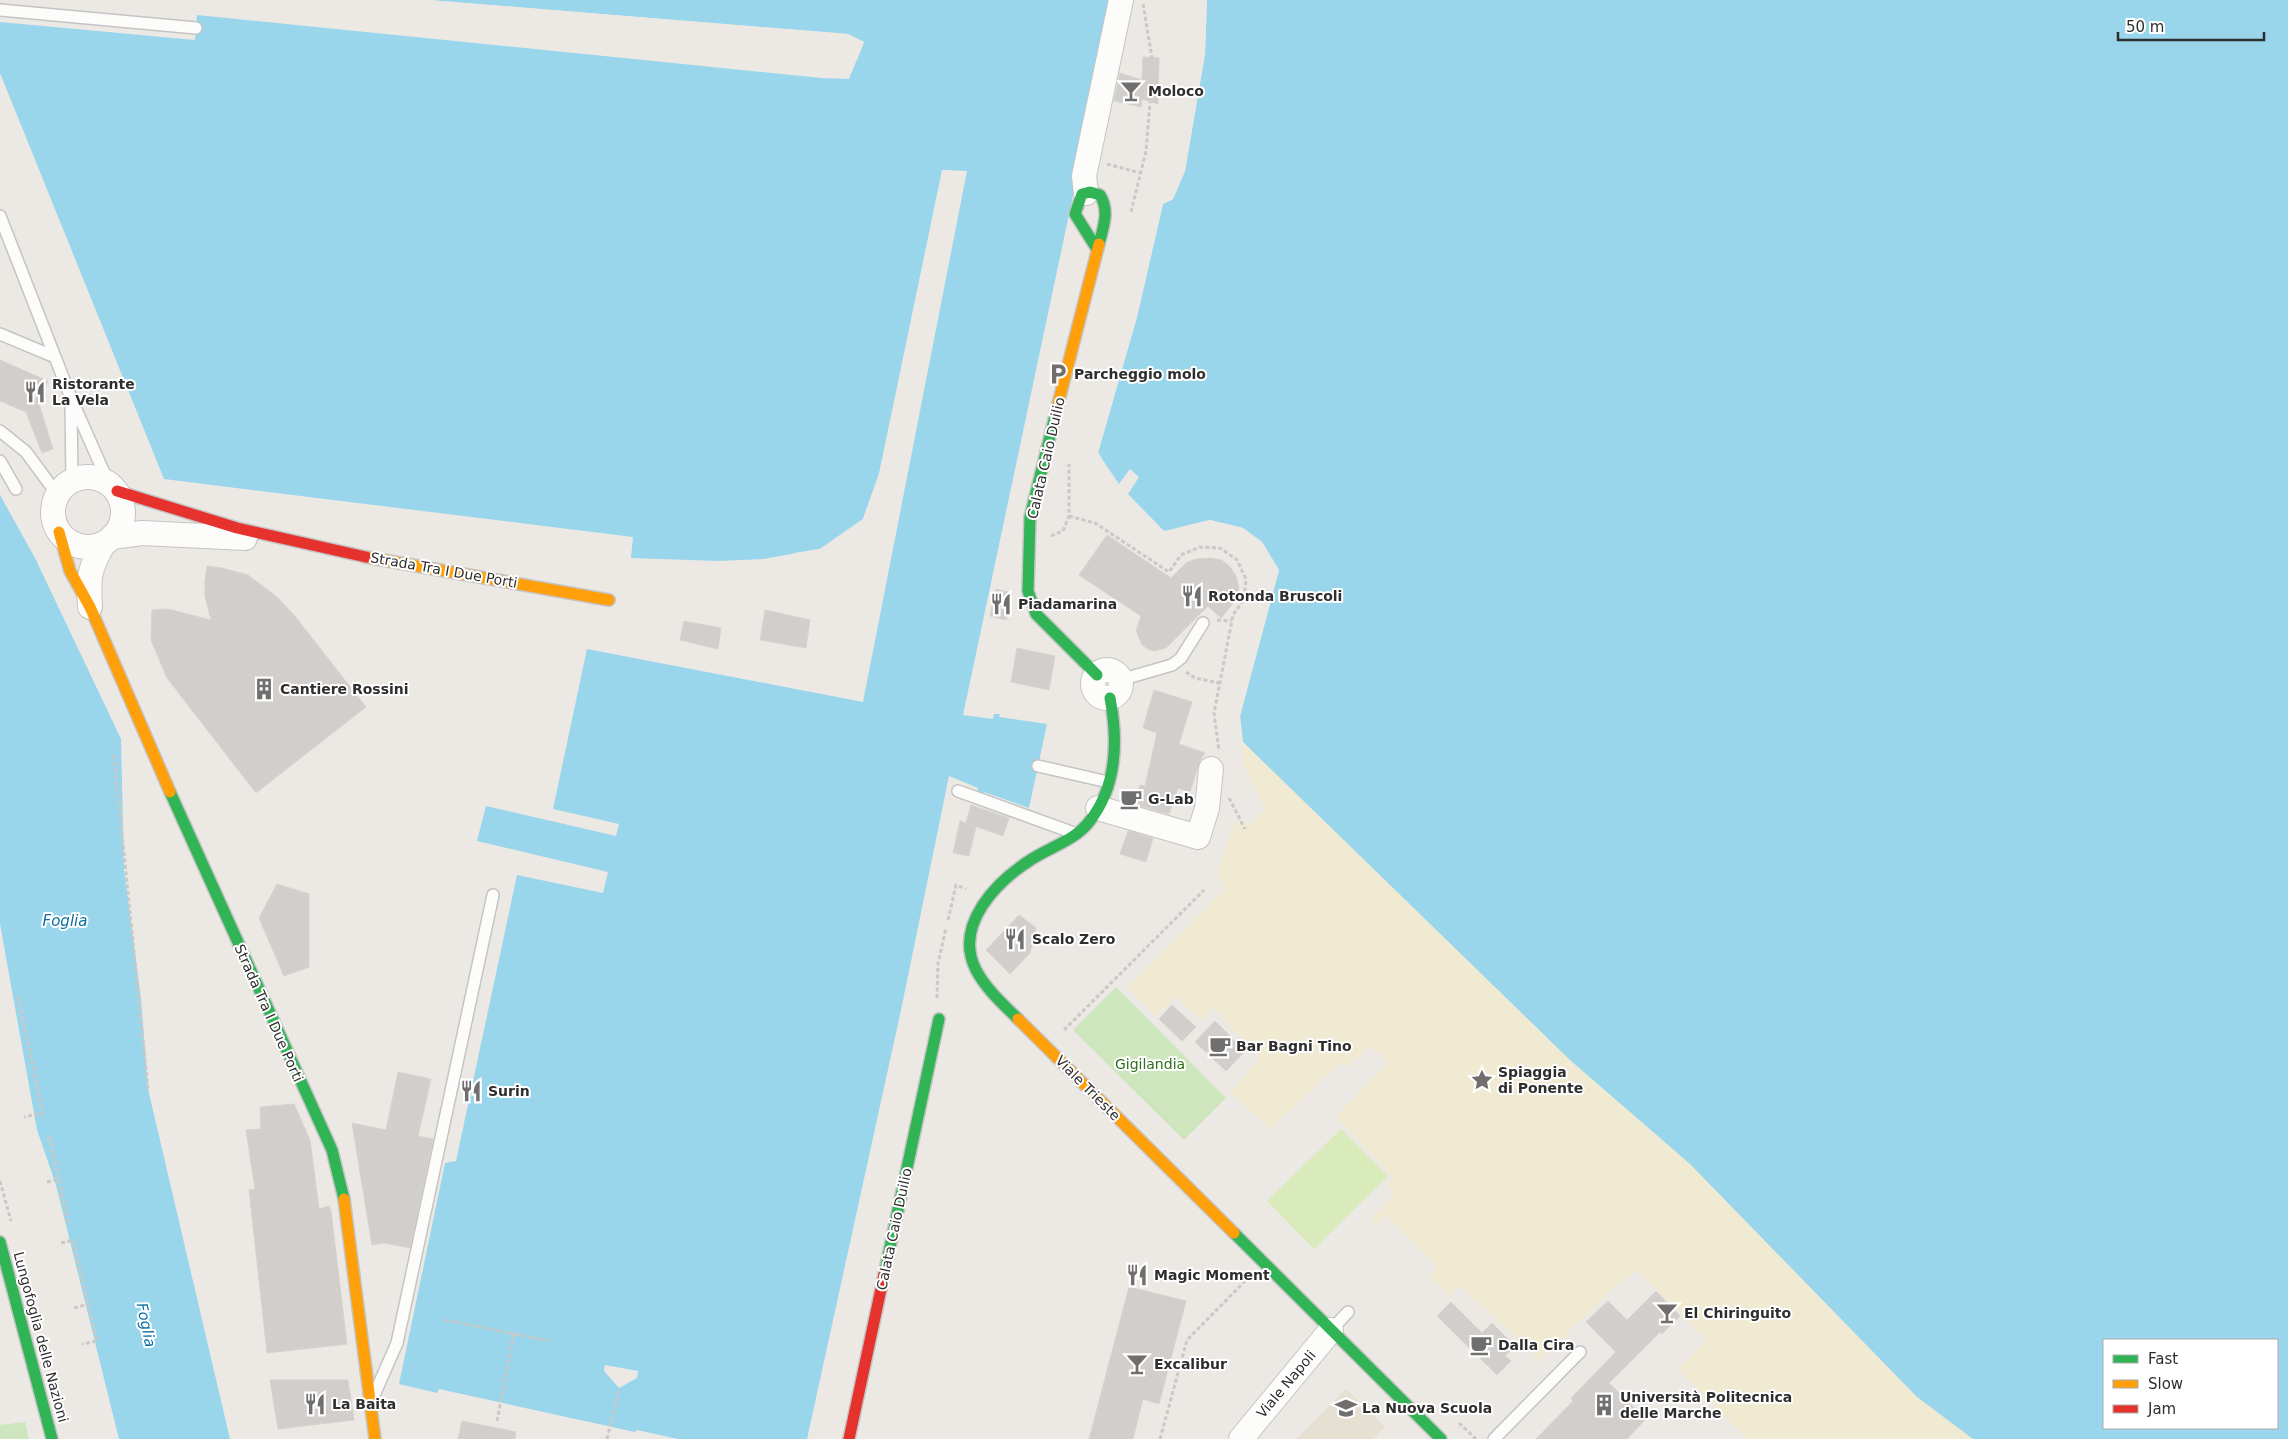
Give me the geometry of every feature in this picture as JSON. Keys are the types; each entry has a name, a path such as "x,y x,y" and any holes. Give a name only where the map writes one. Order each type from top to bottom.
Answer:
{"street":[{"path":"1097,249 1076,214 1079,200 1082,194 1086,193 1084,176 1121,0"},
{"name":"Calata Caio Duilio","path":"1086,193 1100,195 1105,201 1106,212 1030,517 1028,591 1036,614 1055,635 1097,674"},
{"name":"Strada Tra I Due Porti","path":"375,1439 346,1208 332,1150 210,883 90,607 77,589 64,556 59,532 52,514 64,487 91,477 101,479 113,488 149,503 278,540 609,600"},
{"name":"Strada Tra I Due Porti","path":"90,607 88,582 92,565 108,540 118,529 123,510 113,488"},
{"name":"Strada Tra I Due Porti","path":"59,532 66,539 84,547 142,533 180,533 278,540"},
{"path":"1097,674 1110,671 1115,689"},
{"name":"Viale Trieste","path":"1115,689 1115,754 1108,782 1098,808 1089,822 1076,834 1007,877 986,900 973,923 970,940 971,959 980,977 997,998 1441,1439"},
{"path":"1098,808 1198,838 1207,808 1211,769"},
{"name":"Calata Caio Duilio","path":"849,1439 939,1019"},
{"name":"Lungofoglia delle Nazioni","path":"0,1242 52,1439"},
{"name":"Viale Napoli","path":"1241,1439 1331,1330"}],"lane":[{"path":"0,10 196,28"},
{"path":"0,216 71,398 113,488"},
{"path":"0,334 55,357"},
{"path":"64,487 71,398"},
{"path":"0,430 64,487"},
{"path":"0,460 16,489"},
{"path":"1115,689 1172,665 1181,658 1203,623"},
{"path":"1038,766 1108,782"},
{"path":"958,791 1076,834"},
{"path":"371,1402 397,1343 493,894"},
{"path":"1331,1330 1348,1312"},
{"path":"1494,1439 1580,1352"}],"path":[{"path":"1142,0 1152,58"},
{"path":"1137,187 1146,151 1150,102"},
{"path":"1088,159 1140,173"},
{"path":"1172,665 1195,678 1219,683"},
{"path":"114,755 148,1089"},
{"path":"1064,1030 1204,890"},
{"path":"18,997 43,1113 24,1117"},
{"path":"49,1136 69,1225"},
{"path":"47,1182 59,1179"},
{"path":"62,1243 73,1240 97,1341 82,1344"},
{"path":"1160,1439 1187,1340 1252,1274"},
{"path":"74,1308 89,1304"},
{"path":"445,1320 550,1341"},
{"path":"497,1421 514,1334"},
{"path":"607,1439 619,1388"}],"shaded area":[{"name":"La Nuova Scuola","path":"1346,1389 1385,1427 1373,1439 1296,1439"}],"green space":[{"name":"Gigilandia","path":"1116,987 1226,1098 1184,1140 1073,1030"},
{"path":"1341,1129 1388,1176 1314,1249 1267,1201"},
{"path":"25,1422 29,1439 0,1439 0,1425"}],"sand":[{"name":"Spiaggia di Ponente","path":"1243,742 1570,1060 1690,1164 1917,1397 1973,1439 1747,1439 1678,1369 1707,1341 1636,1269 1607,1294 1540,1360 1460,1286 1450,1295 1429,1277 1436,1266 1387,1216 1378,1225 1370,1219 1395,1194 1386,1185 1394,1178 1336,1117 1387,1062 1371,1046 1348,1067 1341,1062 1270,1129 1230,1092 1260,1059 1213,1007 1203,1021 1176,997 1155,1016 1127,987 1225,888 1218,873 1235,820 1250,824 1265,810 1243,763"}],"water":[{"path":"430,0 1117,0 1104,49 963,715 993,719 994,714 1000,714 999,717 1047,724 1029,808 984,792 983,795 977,793 978,788 949,776 901,1010 807,1439 678,1439 637,1430 635,1432 439,1389 437,1393 399,1384 445,1163 456,1161 517,875 603,893 608,872 477,841 486,806 616,836 619,824 553,809 587,649 863,702 967,171 943,170 879,474 863,519 820,549 763,559 718,561 631,558 633,537 164,479 0,73 0,22 195,40 197,15 822,78 849,79 864,42 848,34"},
{"path":"1207,0 2288,0 2288,1439 1973,1439 1917,1397 1690,1164 1570,1060 1243,742 1240,716 1279,570 1262,542 1243,528 1210,520 1164,531 1128,494 1139,477 1130,469 1119,484 1098,453 1137,317 1163,204 1173,199 1185,171 1205,54"},
{"name":"Foglia","path":"0,495 35,558 121,739 124,869 141,999 148,1089 230,1439 119,1439 56,1185 37,1130 0,924"}],"pier":[{"path":"428,0 848,34 864,42 857,60 854,60 861,43 847,36 430,2"},
{"path":"1204,0 1207,0 1205,54 1185,171 1173,199 1163,204 1137,317 1098,452 1101,457 1100,460 1096,452 1135,317 1160,203 1171,197 1183,170 1203,54"},
{"path":"942,170 949,170 949,173 944,172 881,474 866,520 821,551 792,556 794,553 820,549 863,519 879,474"},
{"path":"1210,520 1243,528 1262,542 1279,570 1240,716 1243,746 1240,743 1237,715 1277,571 1260,544 1242,530 1210,523 1176,531 1177,528"},
{"path":"605,1365 638,1371 637,1378 619,1388 604,1371"}],"building":[{"path":"1143,57 1159,58 1158,104 1142,99 1141,107 1114,101 1120,73 1142,80"},
{"path":"0,360 48,381 39,404 53,449 42,453 26,412 0,401"},
{"path":"1107,535 1171,578 1186,563 1196,559 1210,558 1222,560 1236,576 1239,588 1235,601 1221,618 1208,606 1166,648 1154,651 1148,649 1142,645 1136,631 1141,616 1079,575"},
{"name":"Cantiere Rossini","path":"207,566 248,575 277,597 294,615 366,707 256,793 167,678 151,640 152,610 168,609 211,620 205,596"},
{"path":"996,589 1012,593 1006,620 990,616"},
{"path":"765,610 810,620 806,648 760,640"},
{"path":"684,621 721,628 718,649 680,640"},
{"path":"1017,648 1055,656 1049,690 1011,682"},
{"path":"1154,690 1192,702 1179,744 1205,753 1200,761 1190,792 1178,788 1169,814 1134,804 1140,785 1145,786 1157,733 1143,728"},
{"path":"971,805 1009,818 1003,836 966,823"},
{"path":"960,821 976,827 969,856 953,853"},
{"path":"1128,831 1153,838 1146,862 1120,854"},
{"path":"277,884 309,894 309,967 284,976 259,918"},
{"name":"Scalo Zero","path":"1019,915 1036,928 1030,953 1010,974 986,950"},
{"path":"1172,1005 1196,1027 1182,1041 1159,1019"},
{"name":"Bar Bagni Tino","path":"1215,1021 1245,1051 1226,1071 1195,1042"},
{"path":"398,1072 431,1079 418,1136 433,1139 410,1248 384,1243 372,1245 352,1123 386,1130"},
{"path":"294,1104 310,1140 319,1209 329,1206 331,1211 347,1344 267,1353 249,1190 255,1189 246,1130 261,1129 260,1107"},
{"path":"1129,1287 1186,1301 1159,1404 1143,1399 1133,1439 1089,1439"},
{"path":"1656,1291 1680,1316 1662,1334 1660,1332 1609,1383 1646,1419 1627,1439 1536,1439 1573,1401 1571,1398 1616,1352 1586,1322 1608,1301 1627,1320"},
{"path":"1451,1302 1482,1333 1492,1323 1515,1346 1505,1356 1511,1361 1497,1375 1437,1316"},
{"path":"270,1380 348,1380 354,1420 278,1429"},
{"path":"462,1421 516,1432 515,1439 458,1439"}],"traffic: fast":[{"path":"1097,249 1075,214 1082,194 1090,192 1100,195 1103,201 1105,220 1099,244"},
{"path":"1058,404 1030,517 1028,591 1036,614 1097,675"},
{"path":"1018,1019 990,990 976,970 970,953 970,937 974,921 982,906 1005,879 1032,859 1077,834 1089,822 1098,808 1105,794 1113,763 1114,730 1110,698"},
{"path":"170,792 332,1150 344,1199"},
{"path":"884,1275 939,1019"},
{"path":"1234,1233 1441,1439"},
{"path":"0,1242 52,1439"}],"traffic: slow":[{"path":"1058,404 1099,244"},
{"path":"59,532 70,571 90,607 170,792"},
{"path":"366,557 609,600"},
{"path":"1018,1019 1234,1233"},
{"path":"344,1199 375,1439"}],"traffic: jam":[{"path":"117,491 237,528 366,557"},
{"path":"849,1439 884,1275"}],"place":[{"name":"Moloco","path":"1131,91"},
{"name":"Parcheggio molo","path":"1058,374"},
{"name":"Ristorante La Vela","path":"35,392"},
{"name":"Rotonda Bruscoli","path":"1192,596"},
{"name":"Piadamarina","path":"1001,604"},
{"name":"Cantiere Rossini","path":"264,689"},
{"name":"G-Lab","path":"1131,799"},
{"name":"Scalo Zero","path":"1015,939"},
{"name":"Bar Bagni Tino","path":"1220,1046"},
{"name":"Spiaggia di Ponente","path":"1482,1080"},
{"name":"Surin","path":"471,1091"},
{"name":"Magic Moment","path":"1137,1275"},
{"name":"El Chiringuito","path":"1667,1313"},
{"name":"Dalla Cira","path":"1481,1345"},
{"name":"Excalibur","path":"1137,1364"},
{"name":"La Baita","path":"315,1404"},
{"name":"Università Politecnica delle Marche","path":"1604,1405"},
{"name":"La Nuova Scuola","path":"1346,1408"}]}
